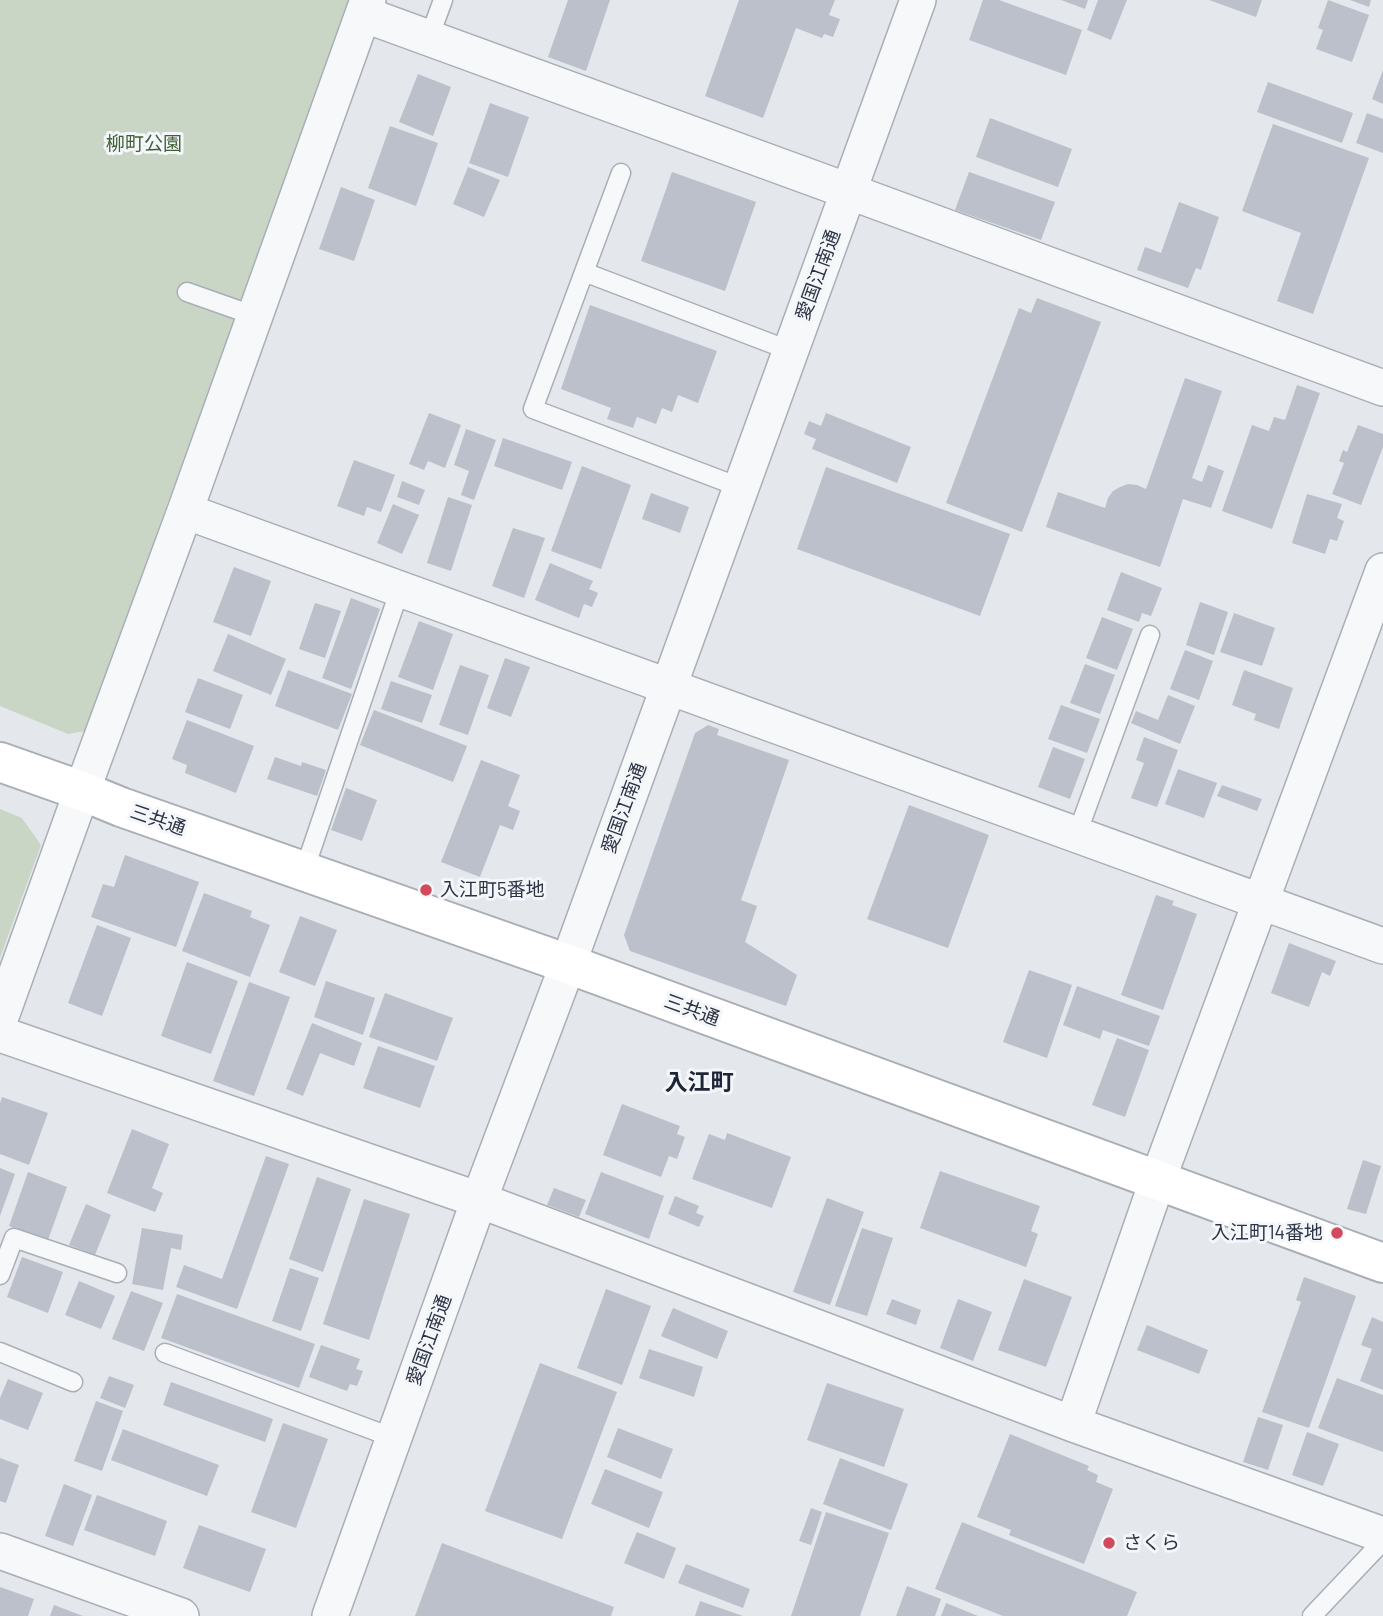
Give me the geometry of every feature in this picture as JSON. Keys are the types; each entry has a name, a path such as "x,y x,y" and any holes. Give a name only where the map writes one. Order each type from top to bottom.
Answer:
{"street":[{"name":"愛国江南通","path":"330,1616 479,1200 568,964 918,0"},
{"path":"0,1019 365,7 429,38 1383,388"},
{"path":"185,511 1383,946"},
{"path":"1073,1424 1158,1180 1383,570"},
{"name":"三共通","path":"0,762 568,964 1383,1263"},
{"path":"0,1034 479,1200 1073,1424 1383,1535"},
{"path":"0,1551 181,1616"}],"lane":[{"path":"429,38 443,0"},
{"path":"621,173 533,409 742,488"},
{"path":"584,272 791,351"},
{"path":"187,292 254,316"},
{"path":"304,871 400,589"},
{"path":"1077,834 1150,635"},
{"path":"0,1275 5,1244 13,1238 117,1273"},
{"path":"0,1352 73,1382"},
{"path":"165,1353 394,1438"},
{"path":"1312,1616 1383,1541"}],"green space":[{"name":"柳町公園","path":"0,0 350,0 85,731 68,734 0,706"},
{"path":"0,809 22,818 41,845 0,958"}],"building":[{"path":"568,0 610,0 586,71 548,57"},
{"path":"739,0 835,0 829,15 840,19 833,37 824,34 822,38 796,28 763,118 705,96"},
{"path":"983,0 999,0 1082,30 1066,75 969,40"},
{"path":"1061,0 1088,0 1085,9"},
{"path":"1098,0 1127,0 1111,40 1087,30"},
{"path":"1209,0 1262,0 1256,17"},
{"path":"1328,0 1369,15 1352,62 1316,49 1323,30 1318,28"},
{"path":"1350,0 1371,0 1369,7"},
{"path":"1383,70 1383,104 1372,99"},
{"path":"418,74 451,87 433,136 399,122"},
{"path":"1268,82 1353,113 1342,143 1257,112"},
{"path":"490,103 529,117 508,177 469,163"},
{"path":"1367,113 1383,119 1383,153 1356,143"},
{"path":"990,118 1072,149 1058,187 976,157"},
{"path":"1273,124 1369,158 1313,314 1277,301 1301,233 1242,211"},
{"path":"390,126 438,143 416,206 368,188"},
{"path":"468,167 500,180 484,217 453,204"},
{"path":"672,172 756,202 725,291 641,261"},
{"path":"969,172 1055,202 1041,240 955,210"},
{"path":"341,187 375,200 354,261 319,249"},
{"path":"1179,202 1219,217 1201,270 1196,268 1188,288 1137,270 1145,247 1161,253"},
{"path":"1037,298 1101,322 1022,532 946,503 1019,308 1031,313"},
{"path":"590,305 717,351 698,403 678,395 672,412 662,408 656,424 637,417 633,428 607,419 611,408 561,389"},
{"path":"1185,378 1222,391 1192,478 1202,482 1208,465 1224,471 1211,508 1183,499 1160,567 1046,527 1058,492 1105,508 1113,491 1120,487 1128,484 1146,489"},
{"path":"1297,385 1320,393 1272,529 1222,511 1252,425 1269,431 1274,417 1285,420"},
{"path":"429,413 461,425 445,468 428,461 424,470 409,464"},
{"path":"826,413 911,447 897,483 812,449 816,439 804,434 809,421 821,426"},
{"path":"1358,425 1383,434 1383,447 1361,505 1332,494 1344,463 1339,461 1343,450 1347,452"},
{"path":"466,429 496,440 474,500 461,495 469,471 454,465"},
{"path":"503,438 572,462 562,490 494,466"},
{"path":"354,460 395,475 381,512 367,507 364,516 337,506"},
{"path":"582,466 631,485 601,569 551,551"},
{"path":"826,467 1010,534 980,616 797,549"},
{"path":"402,481 425,490 419,505 397,497"},
{"path":"651,493 689,507 680,533 642,519"},
{"path":"1307,494 1342,504 1337,518 1344,521 1337,541 1330,539 1325,554 1292,543"},
{"path":"448,497 472,505 451,571 427,563"},
{"path":"393,504 419,515 402,554 377,543"},
{"path":"513,528 545,538 524,598 492,586"},
{"path":"550,563 593,581 589,589 598,593 592,607 584,604 579,618 535,600"},
{"path":"234,567 271,581 251,636 213,622"},
{"path":"1121,572 1162,588 1151,616 1142,613 1139,622 1107,610"},
{"path":"351,598 380,609 351,689 322,678"},
{"path":"1200,602 1228,612 1214,655 1186,645"},
{"path":"315,603 341,611 325,658 299,649"},
{"path":"1234,613 1275,628 1262,666 1220,652"},
{"path":"1102,617 1133,629 1117,670 1086,658"},
{"path":"419,621 453,634 433,690 398,677"},
{"path":"228,634 286,659 271,695 213,671"},
{"path":"1185,650 1213,661 1199,700 1170,689"},
{"path":"505,658 530,667 511,717 487,708"},
{"path":"1085,664 1115,675 1100,714 1070,703"},
{"path":"460,665 489,675 468,735 439,725"},
{"path":"288,670 352,694 338,730 275,706"},
{"path":"1244,670 1293,688 1279,729 1254,720 1256,714 1232,705"},
{"path":"198,678 243,695 230,729 185,712"},
{"path":"391,681 432,695 422,723 381,709"},
{"path":"1168,695 1195,706 1180,744 1131,723 1136,711 1158,720"},
{"path":"1061,705 1100,719 1087,753 1048,739"},
{"path":"374,710 467,746 453,782 360,745"},
{"path":"187,720 254,746 236,793 185,773 187,765 172,759"},
{"path":"708,725 719,729 717,735 789,760 741,900 757,906 745,942 797,975 786,1006 630,951 624,935 695,733"},
{"path":"1144,737 1178,750 1157,807 1131,798 1144,763 1136,760"},
{"path":"1053,747 1085,759 1070,799 1038,787"},
{"path":"275,757 301,766 302,762 326,770 317,796 267,779"},
{"path":"481,760 520,775 508,806 520,811 513,830 500,825 480,877 441,862"},
{"path":"1178,769 1217,783 1204,818 1165,804"},
{"path":"1222,785 1262,799 1257,811 1217,796"},
{"path":"346,788 377,800 362,841 331,830"},
{"path":"909,805 989,835 948,948 867,919"},
{"path":"125,855 199,882 176,947 91,917 103,884 114,887"},
{"path":"204,893 252,911 250,917 270,925 250,977 182,951"},
{"path":"1156,895 1174,901 1172,905 1197,914 1163,1010 1121,995"},
{"path":"300,916 337,930 315,986 279,972"},
{"path":"97,925 131,938 102,1016 68,1003"},
{"path":"1289,943 1336,961 1330,976 1322,972 1309,1007 1271,993"},
{"path":"187,962 238,981 211,1054 161,1036"},
{"path":"1029,970 1072,985 1047,1058 1003,1042"},
{"path":"326,981 375,998 363,1035 314,1017"},
{"path":"249,982 290,997 254,1096 213,1081"},
{"path":"1077,986 1160,1016 1149,1046 1103,1030 1100,1039 1063,1025"},
{"path":"385,993 453,1018 437,1061 369,1037"},
{"path":"312,1023 362,1043 354,1066 320,1053 303,1096 286,1089"},
{"path":"1117,1038 1149,1050 1125,1117 1092,1105"},
{"path":"378,1046 435,1066 420,1108 363,1088"},
{"path":"2,1097 48,1113 29,1165 0,1154"},
{"path":"622,1104 680,1126 677,1134 685,1137 677,1159 669,1156 661,1177 603,1155"},
{"path":"132,1129 169,1144 152,1188 163,1193 155,1212 107,1193"},
{"path":"727,1133 791,1157 772,1208 692,1179 709,1134 725,1140"},
{"path":"266,1156 289,1164 237,1309 176,1287 184,1265 222,1279"},
{"path":"1363,1160 1381,1166 1366,1214 1347,1209"},
{"path":"0,1168 15,1174 0,1216"},
{"path":"940,1171 1040,1206 1031,1231 1038,1234 1026,1267 920,1228"},
{"path":"28,1172 67,1187 48,1240 9,1226"},
{"path":"601,1172 664,1196 649,1239 585,1214"},
{"path":"317,1177 351,1189 323,1272 289,1259"},
{"path":"554,1188 586,1200 579,1217 547,1205"},
{"path":"675,1196 699,1206 696,1213 704,1216 699,1227 668,1214"},
{"path":"827,1198 864,1212 830,1305 793,1292"},
{"path":"364,1199 410,1214 369,1340 323,1324"},
{"path":"86,1204 111,1215 95,1255 69,1245"},
{"path":"142,1228 183,1235 181,1250 171,1248 163,1290 132,1284"},
{"path":"862,1228 893,1238 867,1316 835,1306"},
{"path":"22,1257 63,1272 48,1313 7,1297"},
{"path":"290,1268 319,1278 301,1331 272,1321"},
{"path":"1304,1277 1356,1296 1309,1428 1262,1412 1301,1302 1296,1300"},
{"path":"1024,1279 1072,1297 1046,1367 998,1350"},
{"path":"79,1281 115,1296 101,1329 65,1315"},
{"path":"606,1289 651,1306 622,1385 577,1368"},
{"path":"131,1291 163,1303 144,1351 112,1339"},
{"path":"177,1294 315,1344 299,1388 161,1338"},
{"path":"892,1299 921,1310 916,1325 886,1314"},
{"path":"958,1299 992,1312 973,1361 940,1348"},
{"path":"673,1308 728,1331 717,1359 661,1336"},
{"path":"1372,1317 1383,1322 1383,1390 1360,1381 1372,1349 1361,1345"},
{"path":"1147,1325 1208,1350 1199,1374 1137,1350"},
{"path":"321,1345 360,1359 356,1369 363,1371 357,1386 350,1384 347,1391 309,1377"},
{"path":"649,1349 703,1367 694,1397 639,1378"},
{"path":"540,1363 617,1392 562,1539 485,1511"},
{"path":"109,1376 134,1385 125,1408 100,1398"},
{"path":"1337,1378 1383,1395 1383,1452 1318,1428"},
{"path":"8,1379 43,1393 28,1430 0,1419 0,1398"},
{"path":"171,1382 273,1419 265,1442 163,1405"},
{"path":"827,1383 904,1409 884,1467 807,1440"},
{"path":"96,1401 123,1411 102,1471 74,1461"},
{"path":"1258,1417 1283,1425 1268,1470 1243,1462"},
{"path":"283,1423 328,1439 296,1528 251,1512"},
{"path":"618,1428 673,1449 661,1479 607,1457"},
{"path":"123,1429 219,1465 207,1496 111,1460"},
{"path":"1307,1432 1339,1444 1323,1486 1292,1475"},
{"path":"1010,1434 1089,1466 1087,1470 1098,1475 1096,1482 1113,1489 1084,1564 1009,1535 1011,1530 977,1517"},
{"path":"0,1458 19,1465 6,1503 0,1501"},
{"path":"840,1458 908,1484 891,1530 823,1504"},
{"path":"605,1469 663,1492 649,1528 591,1504"},
{"path":"64,1484 92,1495 73,1546 45,1536"},
{"path":"97,1495 167,1521 155,1556 84,1530"},
{"path":"811,1508 822,1512 811,1545 799,1541"},
{"path":"826,1512 889,1533 860,1616 791,1616"},
{"path":"962,1522 1137,1592 1127,1616 1003,1616 935,1589"},
{"path":"199,1525 266,1549 250,1592 183,1568"},
{"path":"637,1532 676,1548 664,1579 624,1563"},
{"path":"442,1543 614,1607 611,1616 415,1616"},
{"path":"686,1564 750,1589 743,1608 678,1583"},
{"path":"907,1586 941,1599 935,1616 896,1616"},
{"path":"0,1587 34,1599 28,1616 0,1616"},
{"path":"700,1601 743,1616 695,1616"},
{"path":"946,1603 978,1616 941,1616"},
{"path":"54,1605 83,1616 50,1616"}],"place":[{"name":"入江町5番地","path":"426,890"},
{"name":"入江町14番地","path":"1337,1233"},
{"name":"さくら","path":"1109,1543"}],"district":[{"name":"入江町","path":"699,1082"}]}
